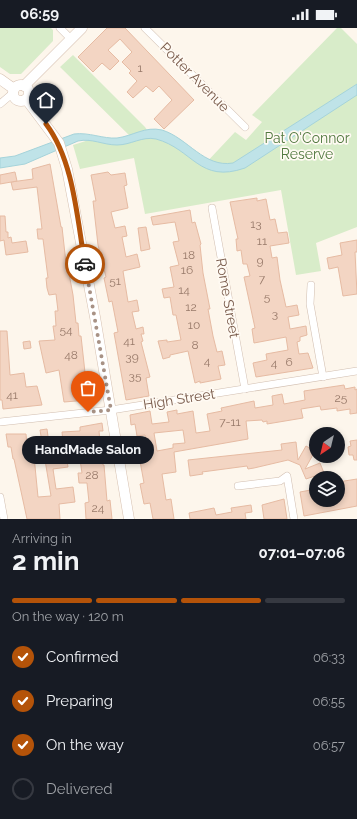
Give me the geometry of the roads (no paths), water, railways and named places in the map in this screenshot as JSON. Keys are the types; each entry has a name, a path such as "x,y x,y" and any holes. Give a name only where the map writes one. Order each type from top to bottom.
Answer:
{"main road":[{"path":"17,89 82,28"},
{"path":"0,79 17,89 29,92 26,99 51,131 58,143 64,160 90,287 129,519"}],"street":[{"path":"60,28 71,39"},
{"name":"Potter Avenue","path":"144,28 245,127"},
{"path":"0,104 17,89"},
{"name":"Rome Street","path":"212,208 245,389"},
{"path":"311,285 310,304 324,377"},
{"name":"High Street","path":"0,422 111,410 357,371"},
{"path":"238,486 280,481 287,476 294,519"},
{"path":"0,497 4,519"}],"water":[{"path":"357,84 357,95 245,168 229,172 217,172 206,168 169,144 151,138 122,145 83,140 25,164 0,168 0,158 15,156 74,134 117,138 150,129 162,130 171,134 213,161 233,163"}],"place":[{"name":"HandMade Salon","path":"88,412"}],"park label":[{"name":"Pat O'Connor Reserve","path":"307,146"}]}
